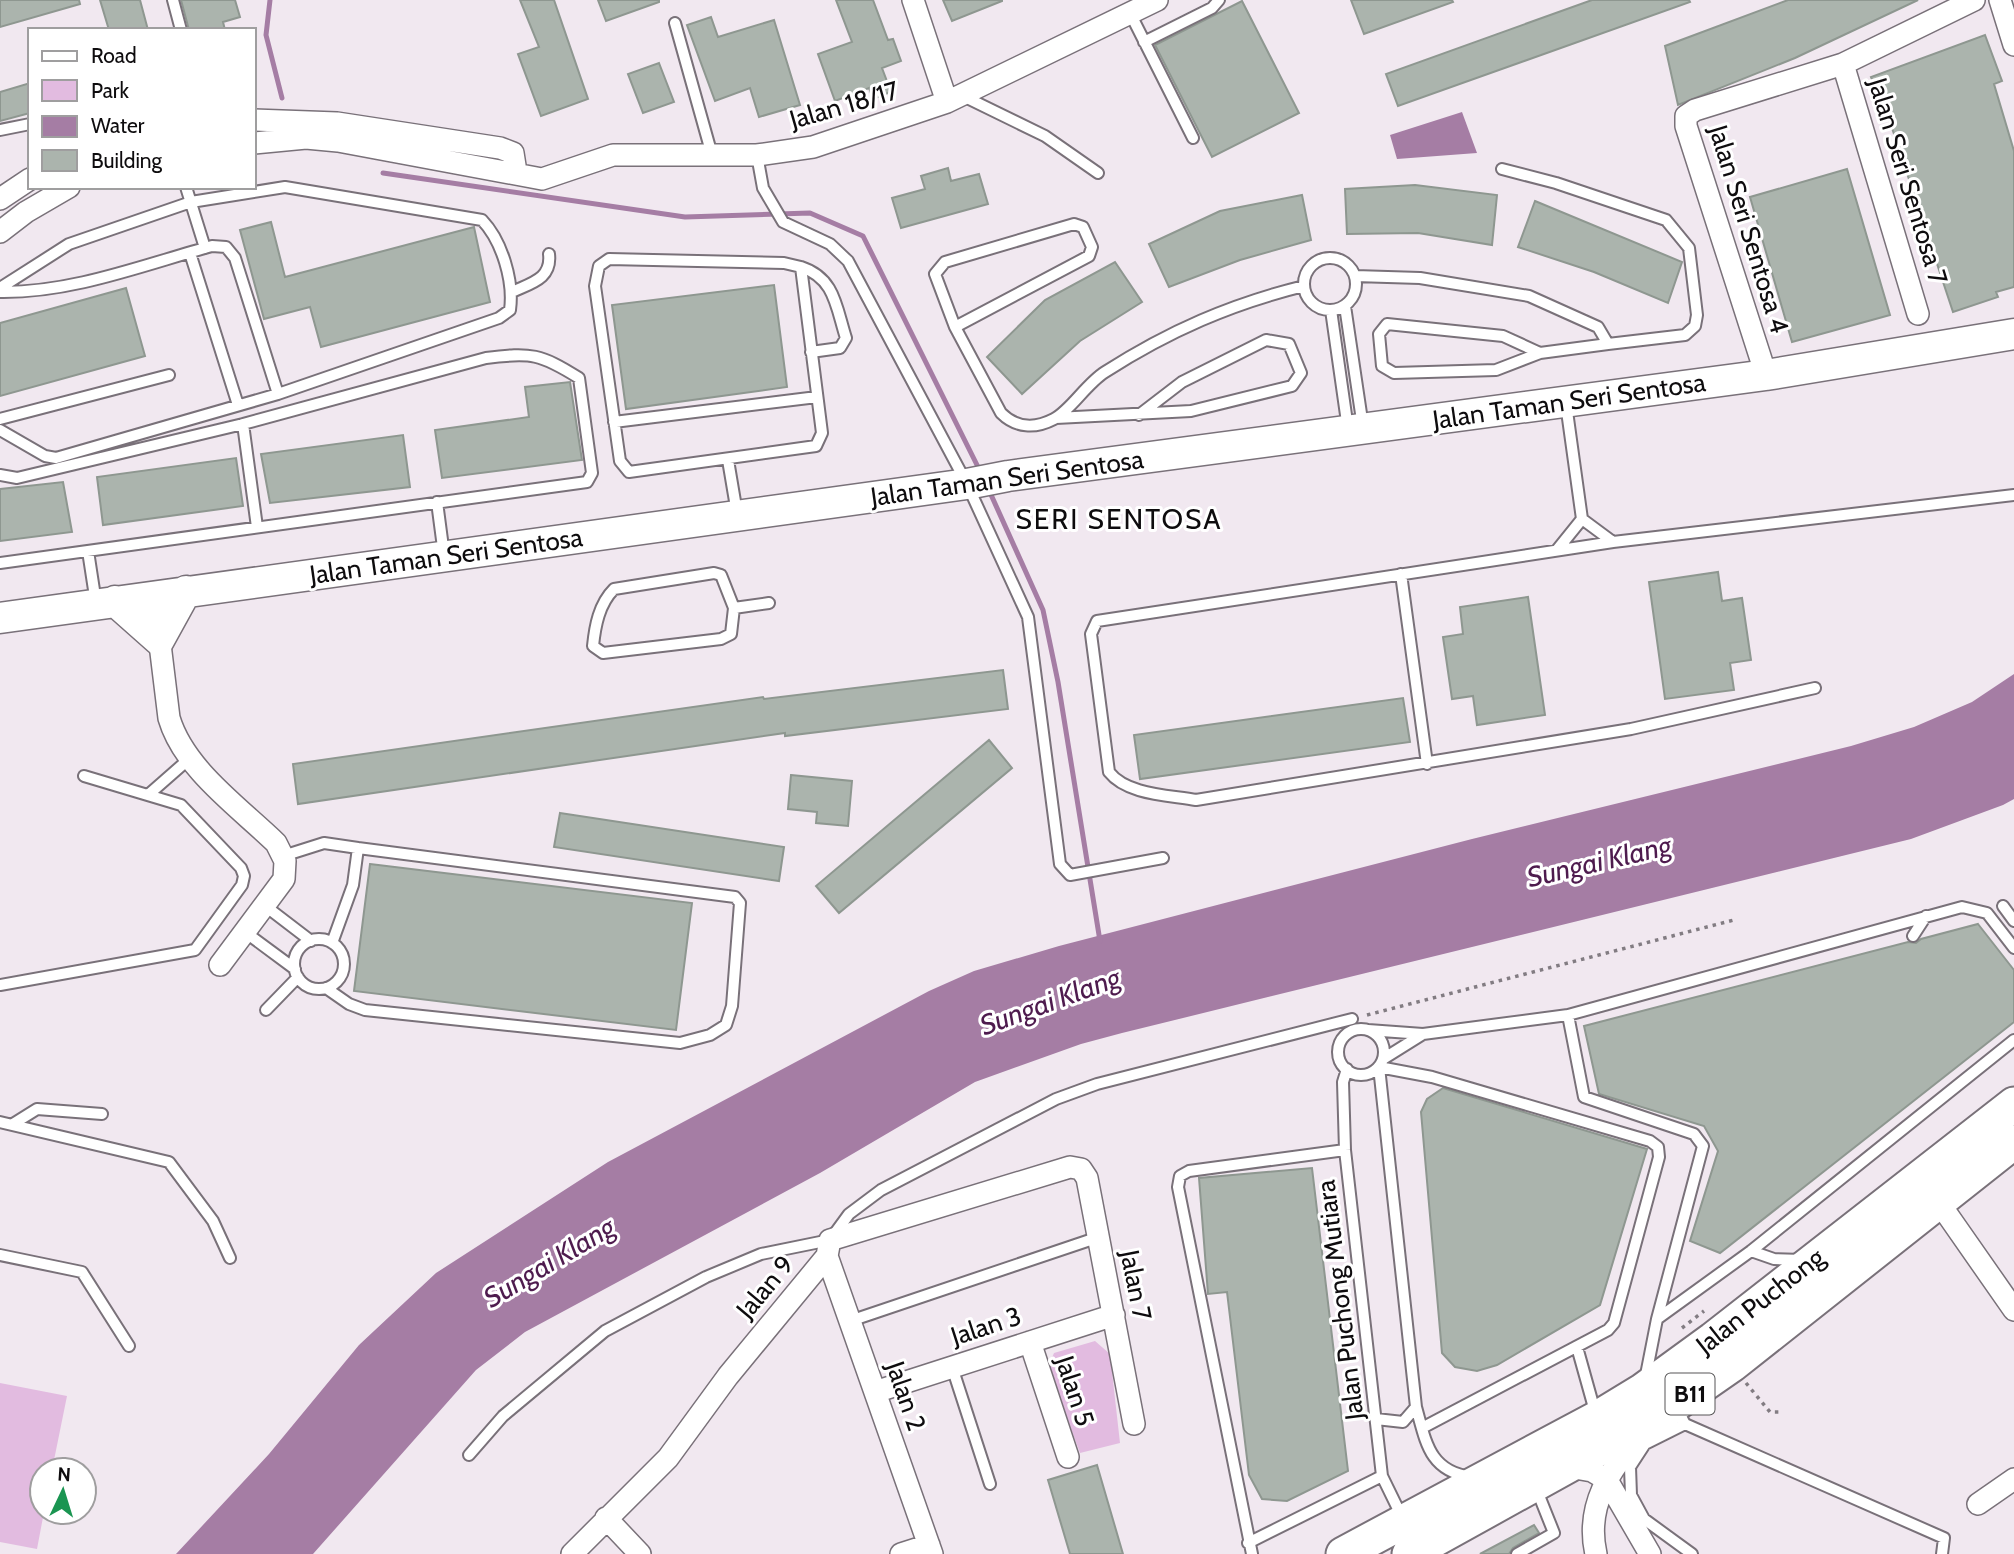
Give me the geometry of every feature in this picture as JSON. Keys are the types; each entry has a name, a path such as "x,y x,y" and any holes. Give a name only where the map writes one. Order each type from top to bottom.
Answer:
{"main road":[{"name":"Jalan Taman Seri Sentosa","path":"0,618 967,484 1008,476 1766,374 2014,334"},
{"path":"106,602 159,640 186,591"},
{"name":"Jalan Puchong","path":"1343,1554 1412,1541 1535,1486 1732,1365 1930,1189 2014,1104"},
{"name":"Jalan Puchong","path":"1412,1541 1484,1478 1597,1418 1666,1408 1814,1260 1930,1189 2014,1142"}],"street":[{"path":"913,0 954,99"},
{"name":"Jalan 18/17","path":"337,132 542,179 613,155 757,155 824,144 954,99 1157,0"},
{"name":"Jalan Seri Sentosa 4","path":"1766,374 1686,127 1686,116 1695,110 1843,64 1974,0"},
{"path":"2000,0 2014,45"},
{"name":"Jalan Seri Sentosa 7","path":"1843,64 1918,314"},
{"path":"256,120 337,132"},
{"path":"256,143 337,132"},
{"path":"0,200 28,180"},
{"path":"0,232 26,212 66,189"},
{"path":"154,595 169,718 174,737 189,759 276,843 284,856 284,879 220,965"},
{"name":"Jalan 7","path":"829,1248 1070,1167 1081,1169 1087,1178 1134,1424"},
{"path":"1930,1189 2014,1310"},
{"name":"Jalan 2","path":"829,1248 850,1321 930,1550"},
{"name":"Jalan 9","path":"572,1554 668,1458 728,1376 829,1248"},
{"name":"Jalan 3","path":"875,1392 1114,1315"},
{"name":"Jalan 5","path":"1030,1342 1068,1457"},
{"path":"1596,1554 1592,1533 1594,1510 1607,1480 1622,1456 1666,1408"},
{"path":"1569,1467 1592,1471 1607,1480 1641,1525 1650,1554"},
{"path":"1978,1504 2014,1479"},
{"path":"606,1518 640,1554"},
{"path":"901,1554 930,1550"}],"lane":[{"path":"173,0 180,28"},
{"path":"1144,42 1212,8 1219,0"},
{"path":"1130,13 1192,138"},
{"path":"675,23 712,155"},
{"path":"954,99 1045,136 1098,173"},
{"path":"0,130 28,124"},
{"path":"757,155 767,199 783,222 830,244 848,261 967,484 1028,617 1060,864 1070,875 1163,858"},
{"path":"1502,169 1556,183 1666,220 1689,248 1695,326 1685,335 1540,353 1496,370 1394,373 1382,366 1379,334 1387,324 1503,336 1540,353"},
{"path":"0,290 69,244 191,202 285,187 482,220 493,232 512,292 510,310 499,318 278,394 57,458 45,456 0,430"},
{"path":"187,189 205,248"},
{"path":"955,327 1089,256 1092,247 1083,227 1074,224 945,262 935,274 955,327 1001,413 1009,421 1023,426 1037,425 1056,418 1139,415 1191,411 1292,386 1301,373 1289,344 1266,340 1182,382 1139,415"},
{"path":"0,290 33,293 205,248 226,247 235,258 278,394"},
{"path":"190,253 238,405"},
{"path":"512,292 544,276 550,265 549,254"},
{"path":"801,267 811,352 822,433 816,446 629,472 620,461 595,286 599,266 609,260 784,263 801,267 817,272 827,281 846,338 840,348 811,352"},
{"path":"1355,276 1354,294 1345,306 1331,310 1315,305 1308,299 1304,286 1310,268 1322,260 1340,261 1355,276 1420,278 1529,296 1598,327 1608,344"},
{"path":"1056,418 1082,389 1138,352 1199,320 1246,301 1304,286"},
{"path":"1345,306 1356,431"},
{"path":"1331,310 1356,431"},
{"path":"0,475 17,478 243,424 486,358 526,353 554,362 579,378 592,473 587,482 0,563"},
{"path":"0,419 169,375"},
{"path":"614,422 817,397"},
{"path":"1558,550 1582,519 1566,401"},
{"path":"243,424 257,527"},
{"path":"728,460 737,516"},
{"path":"1815,688 1631,729 1196,800 1130,788 1116,780 1109,772 1091,634 1097,621 1558,550 2014,495"},
{"path":"437,502 444,556"},
{"path":"1582,519 1613,542"},
{"path":"88,551 106,602"},
{"path":"714,573 721,575 734,608 733,630 721,639 603,653 593,646 595,626 606,598 614,589 714,573"},
{"path":"1401,574 1427,764"},
{"path":"734,608 769,603"},
{"path":"148,794 189,759"},
{"path":"0,985 195,950 242,885 244,876 241,868 181,806 84,776"},
{"path":"245,932 310,987 327,988 349,1004 365,1010 680,1043 710,1035 726,1026 732,1006 741,915 740,903 735,897 324,843 284,856"},
{"path":"332,943 353,885 358,848"},
{"path":"264,905 311,941 332,943 343,955 344,971 340,979 327,988"},
{"path":"2003,906 2014,921"},
{"path":"1423,1034 1363,1075 1347,1069 1341,1063 1339,1045 1351,1032 1368,1030 1423,1034 1568,1015 1962,907 1987,913 2014,948"},
{"path":"1913,936 1926,916"},
{"path":"266,1010 296,973 297,953 311,941"},
{"path":"1568,1015 1584,1097 1694,1134 1703,1146 1657,1318 1666,1408 1630,1467 1631,1495 1641,1525 1692,1554"},
{"path":"469,1455 503,1416 606,1331 706,1277 761,1254 829,1248 849,1214 881,1190 1056,1099 1097,1084 1352,1019"},
{"path":"1368,1030 1382,1041 1381,1063 1416,1407 1436,1463 1465,1476 1484,1478"},
{"path":"1657,1318 1751,1251 2014,1040"},
{"path":"1381,1063 1650,1141 1658,1147 1659,1157 1614,1323 1608,1330 1577,1347 1422,1428"},
{"name":"Jalan Puchong Mutiara","path":"1347,1069 1343,1082 1345,1150 1382,1476 1412,1541"},
{"path":"13,1124 37,1109 102,1114"},
{"path":"0,1122 169,1162 213,1221 230,1258"},
{"path":"1252,1554 1178,1187 1180,1176 1189,1171 1345,1150"},
{"path":"850,1321 1099,1237"},
{"path":"1751,1251 1774,1259 1814,1260"},
{"path":"0,1255 82,1272 129,1346"},
{"path":"1577,1347 1597,1418"},
{"path":"951,1367 990,1484"},
{"path":"1376,1419 1403,1422 1416,1407"},
{"path":"1666,1408 1741,1447 1944,1538 1942,1554"},
{"path":"1248,1542 1382,1476"},
{"path":"1517,1554 1554,1533 1535,1486"}],"path":[{"path":"1352,1019 1734,920"},
{"path":"1732,1365 1770,1412 1781,1412"}],"green space":[{"path":"1095,1341 1110,1354 1120,1443 1080,1453 1048,1367 1054,1353"},
{"path":"0,1383 67,1396 55,1456 28,1456 28,1526 41,1526 37,1549 0,1542"}],"water":[{"path":"1462,112 1477,153 1397,159 1390,135"},
{"name":"Sungai Klang","path":"2014,674 2014,799 2003,805 1911,839 1081,1044 975,1082 820,1173 525,1332 476,1370 313,1554 176,1554 269,1454 359,1345 436,1273 608,1162 929,991 974,971 1059,946 1472,839 1851,746 1914,727 1972,702"}],"building":[{"path":"0,0 79,0 80,4 0,27"},
{"path":"100,0 140,0 147,28 108,28"},
{"path":"181,0 235,0 240,17 223,22 224,28 188,28"},
{"path":"520,0 554,0 588,99 541,116 518,54 539,47"},
{"path":"598,0 659,0 659,2 606,21"},
{"path":"836,0 873,0 888,40 893,39 901,61 882,68 891,92 873,99 869,88 835,101 818,54 852,42"},
{"path":"943,0 1002,0 1002,1 952,21"},
{"path":"1351,0 1452,0 1453,2 1364,34"},
{"path":"1592,0 1690,2 1398,106 1386,74"},
{"path":"1788,0 1918,0 1795,58 1678,105 1665,46"},
{"path":"1242,1 1299,113 1212,157 1155,45"},
{"path":"711,17 718,37 774,20 800,105 759,117 750,88 715,101 687,25"},
{"path":"1985,35 2002,81 1994,84 2014,151 2014,287 1996,292 1998,297 1953,312 1890,122 1871,77"},
{"path":"659,63 674,102 643,113 628,74"},
{"path":"28,84 28,114 0,121 0,92"},
{"path":"948,168 951,181 979,174 988,204 901,228 892,198 925,189 921,176"},
{"path":"1847,169 1890,315 1792,342 1750,197"},
{"path":"1415,185 1497,195 1492,245 1418,233 1347,234 1345,189"},
{"path":"1302,195 1311,240 1240,260 1169,287 1149,244 1220,211"},
{"path":"1535,201 1682,262 1668,303 1594,272 1518,247"},
{"path":"271,222 285,277 474,227 490,302 321,347 310,307 264,319 240,230"},
{"path":"1115,262 1142,302 1080,341 1022,394 987,357 1045,300"},
{"path":"774,285 787,387 626,409 612,305"},
{"path":"126,288 145,356 0,396 0,323"},
{"path":"570,382 582,460 442,478 435,430 529,417 525,387"},
{"path":"403,435 410,487 270,503 261,454"},
{"path":"236,458 243,506 103,525 97,477"},
{"path":"63,482 72,532 0,541 0,489"},
{"path":"1718,572 1722,601 1742,598 1751,660 1730,663 1734,690 1665,699 1649,582"},
{"path":"1528,597 1545,715 1477,725 1473,696 1452,699 1443,637 1463,634 1460,607"},
{"path":"1003,670 1008,709 785,736 785,733 298,804 293,764 763,697"},
{"path":"1403,698 1410,742 1140,779 1134,735"},
{"path":"989,740 1012,768 839,913 816,886"},
{"path":"791,775 852,781 848,826 816,823 817,812 788,809"},
{"path":"560,813 784,847 779,881 554,847"},
{"path":"370,864 692,903 676,1030 354,991"},
{"path":"1978,924 2014,970 2014,1022 1720,1253 1690,1241 1718,1151 1704,1126 1599,1094 1584,1026 1908,942 1916,943 1921,939"},
{"path":"1443,1088 1647,1149 1600,1305 1497,1365 1477,1371 1455,1367 1442,1353 1421,1112 1427,1099"},
{"path":"1312,1168 1348,1471 1287,1501 1262,1499 1249,1475 1227,1292 1208,1294 1199,1178"},
{"path":"1097,1465 1123,1554 1070,1554 1048,1480"},
{"path":"1534,1525 1539,1533 1513,1548 1509,1554 1480,1554"}],"waterway":[{"path":"270,0 266,35 282,98"},
{"path":"383,173 685,217 810,213 863,236 981,473"},
{"path":"988,488 1043,610 1058,682 1100,941"}],"district":[{"name":"SERI SENTOSA","path":"1119,519"}]}
